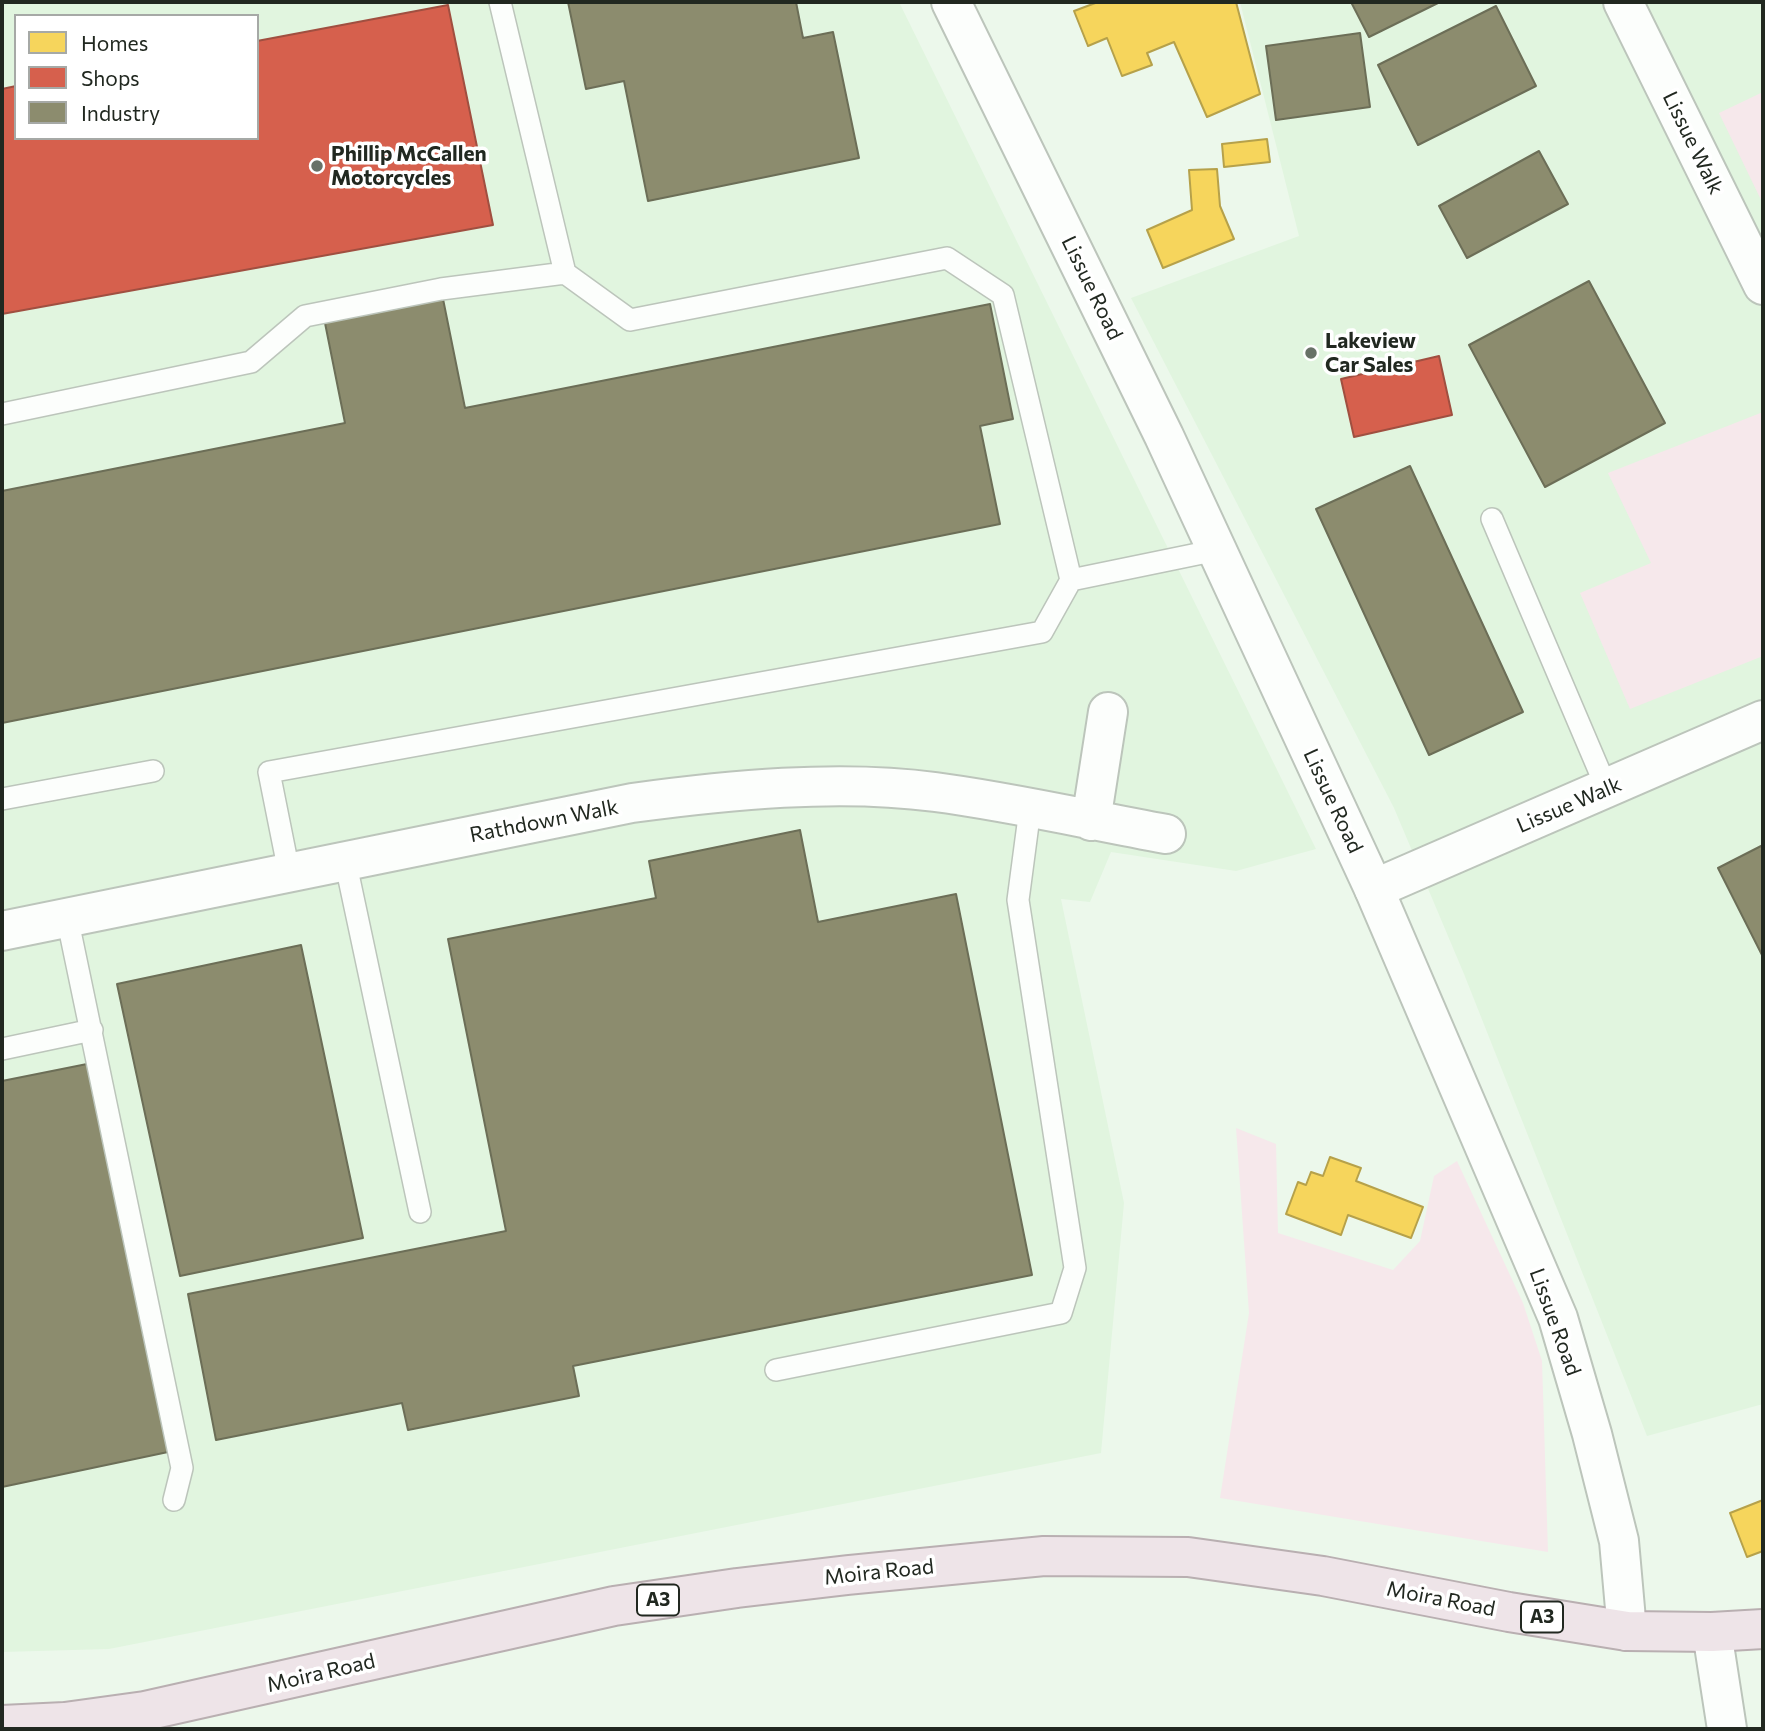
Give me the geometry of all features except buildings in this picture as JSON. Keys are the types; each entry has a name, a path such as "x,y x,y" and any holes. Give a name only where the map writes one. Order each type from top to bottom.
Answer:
{"highway":[{"name":"Moira Road","path":"2,1725 65,1722 145,1711 614,1606 836,1576 1044,1556 1188,1557 1323,1576 1509,1612 1627,1631 1712,1632 1763,1629"}],"street":[{"name":"Lissue Road","path":"951,2 1164,436 1374,889 1558,1318 1592,1434 1619,1541 1627,1631"},
{"name":"Lissue Walk","path":"1623,2 1763,285"},
{"path":"1091,821 1108,712"},
{"name":"Lissue Walk","path":"1374,889 1763,720"},
{"name":"Rathdown Walk","path":"2,930 632,803 709,793 861,787 934,792 1166,834"},
{"path":"1712,1632 1727,1729"}],"lane":[{"path":"289,872 269,772 1042,632 1071,580 1003,295 947,258 630,320 565,273 500,2"},
{"path":"2,414 251,362 306,316 441,289 565,273"},
{"path":"1492,519 1607,789"},
{"path":"1071,580 1217,550"},
{"path":"2,799 153,771"},
{"path":"776,1370 1061,1313 1075,1268 1018,900 1030,809"},
{"path":"345,860 419,1212"},
{"path":"67,917 182,1468 174,1500"},
{"path":"2,1049 92,1030"}],"shaded area":[{"path":"2,2 899,2 1316,849 1236,871 1111,852 1090,902 1061,899 1124,1203 1101,1453 109,1649 2,1652"},
{"path":"1240,2 1763,2 1763,1404 1647,1436 1464,974 1394,808 1131,298 1299,236"},
{"path":"1763,92 1763,204 1719,113"},
{"path":"1763,412 1763,656 1630,709 1580,593 1651,563 1608,473"},
{"path":"1236,1128 1276,1144 1278,1233 1393,1270 1420,1241 1434,1176 1457,1161 1523,1303 1542,1361 1548,1552 1220,1498 1249,1313"}],"place":[{"name":"Phillip McCallen Motorcycles","path":"317,166"},
{"name":"Lakeview Car Sales","path":"1311,353"}]}
